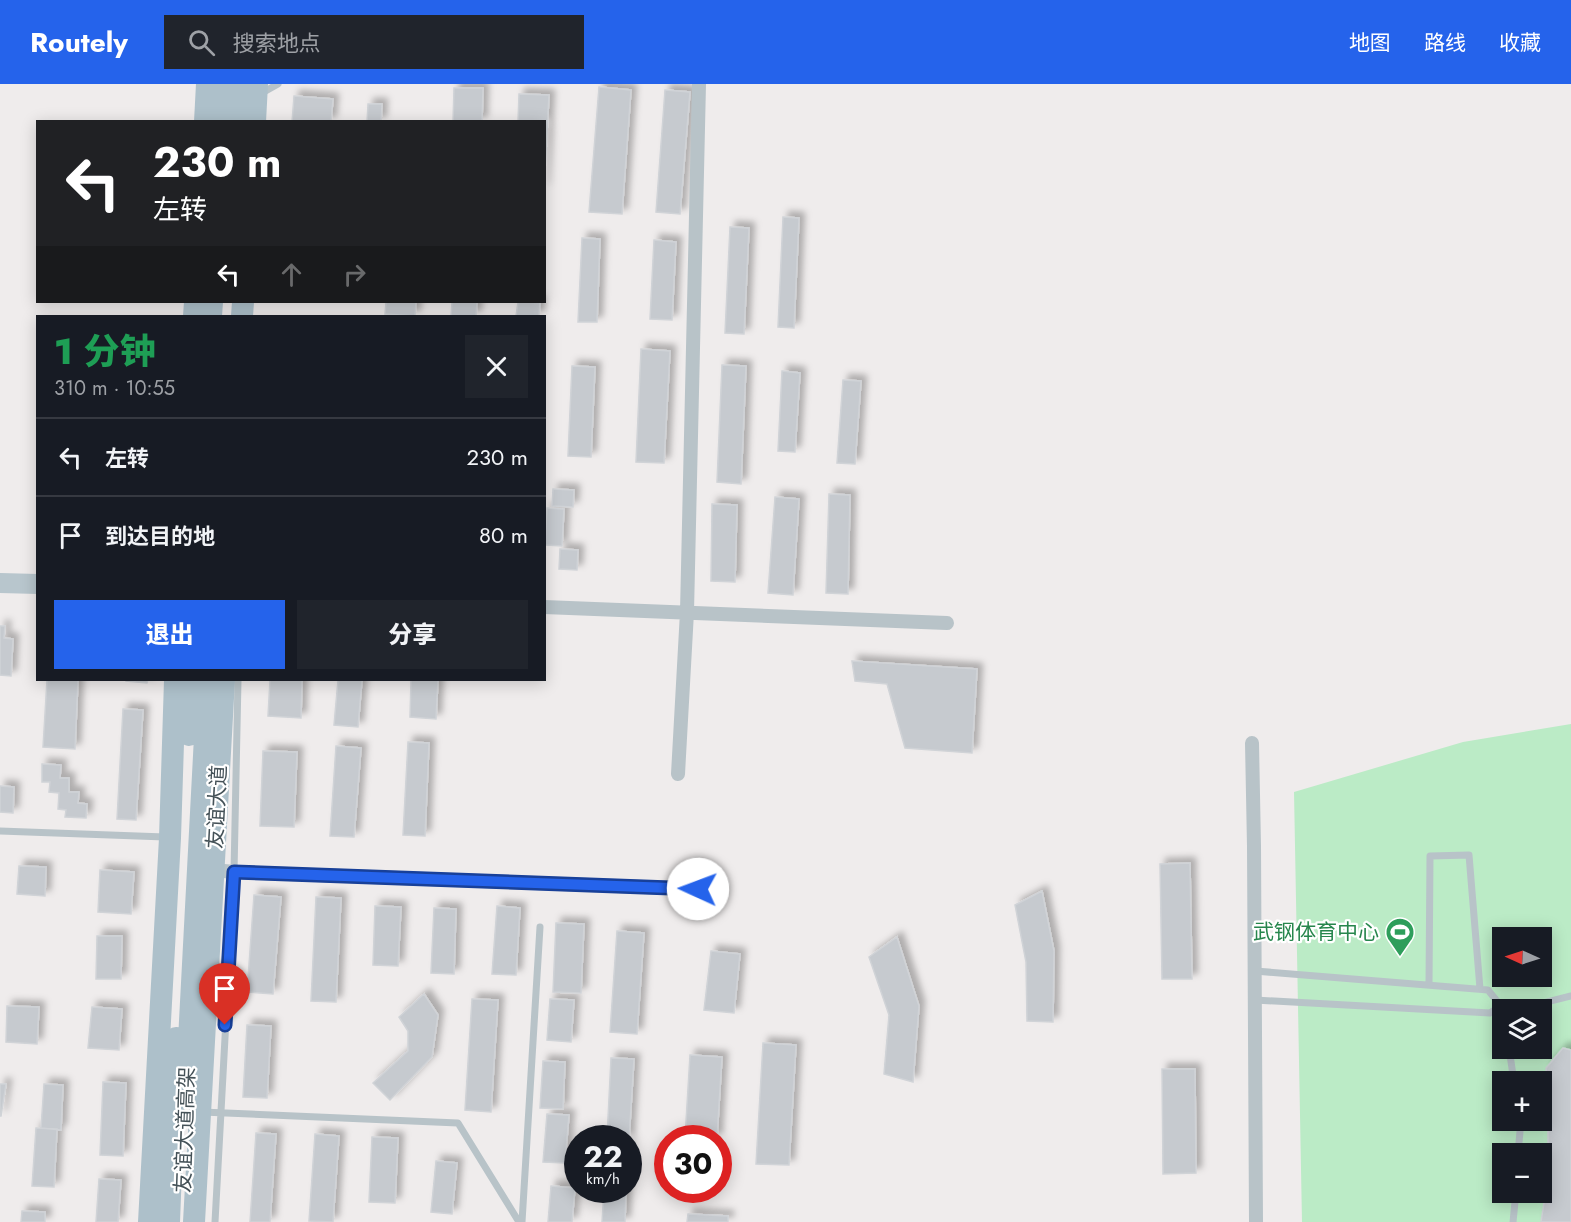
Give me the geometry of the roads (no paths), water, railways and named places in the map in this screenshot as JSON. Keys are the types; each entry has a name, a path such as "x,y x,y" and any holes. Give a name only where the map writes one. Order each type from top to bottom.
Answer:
{"main road":[{"path":"205,120 207,84"},
{"path":"222,120 224,84"},
{"path":"239,120 251,88"},
{"path":"251,88 255,120"},
{"path":"0,583 36,584"},
{"path":"148,1222 170,838 175,681"},
{"name":"友谊大道高架","path":"169,1222 192,681"},
{"name":"友谊大道高架","path":"181,1222 208,681"},
{"name":"友谊大道","path":"194,1222 210,1112 224,871 224,681"}],"street":[{"path":"678,774 687,612 699,84"},
{"path":"546,607 947,623"},
{"path":"1252,743 1256,1222"},
{"path":"224,871 698,889"}],"lane":[{"path":"251,88 278,84"},
{"path":"224,871 238,681"},
{"path":"0,831 170,838"},
{"path":"1429,985 1430,856 1468,855 1480,989"},
{"path":"521,1222 540,927"},
{"path":"1255,971 1480,989 1488,990 1495,999"},
{"path":"1552,1000 1571,996"},
{"path":"1255,1000 1492,1012"},
{"path":"215,1222 210,1112 458,1123 521,1222"},
{"path":"1513,1222 1515,1203"}],"place":[{"name":"武钢体育中心","path":"1400,958"}]}
